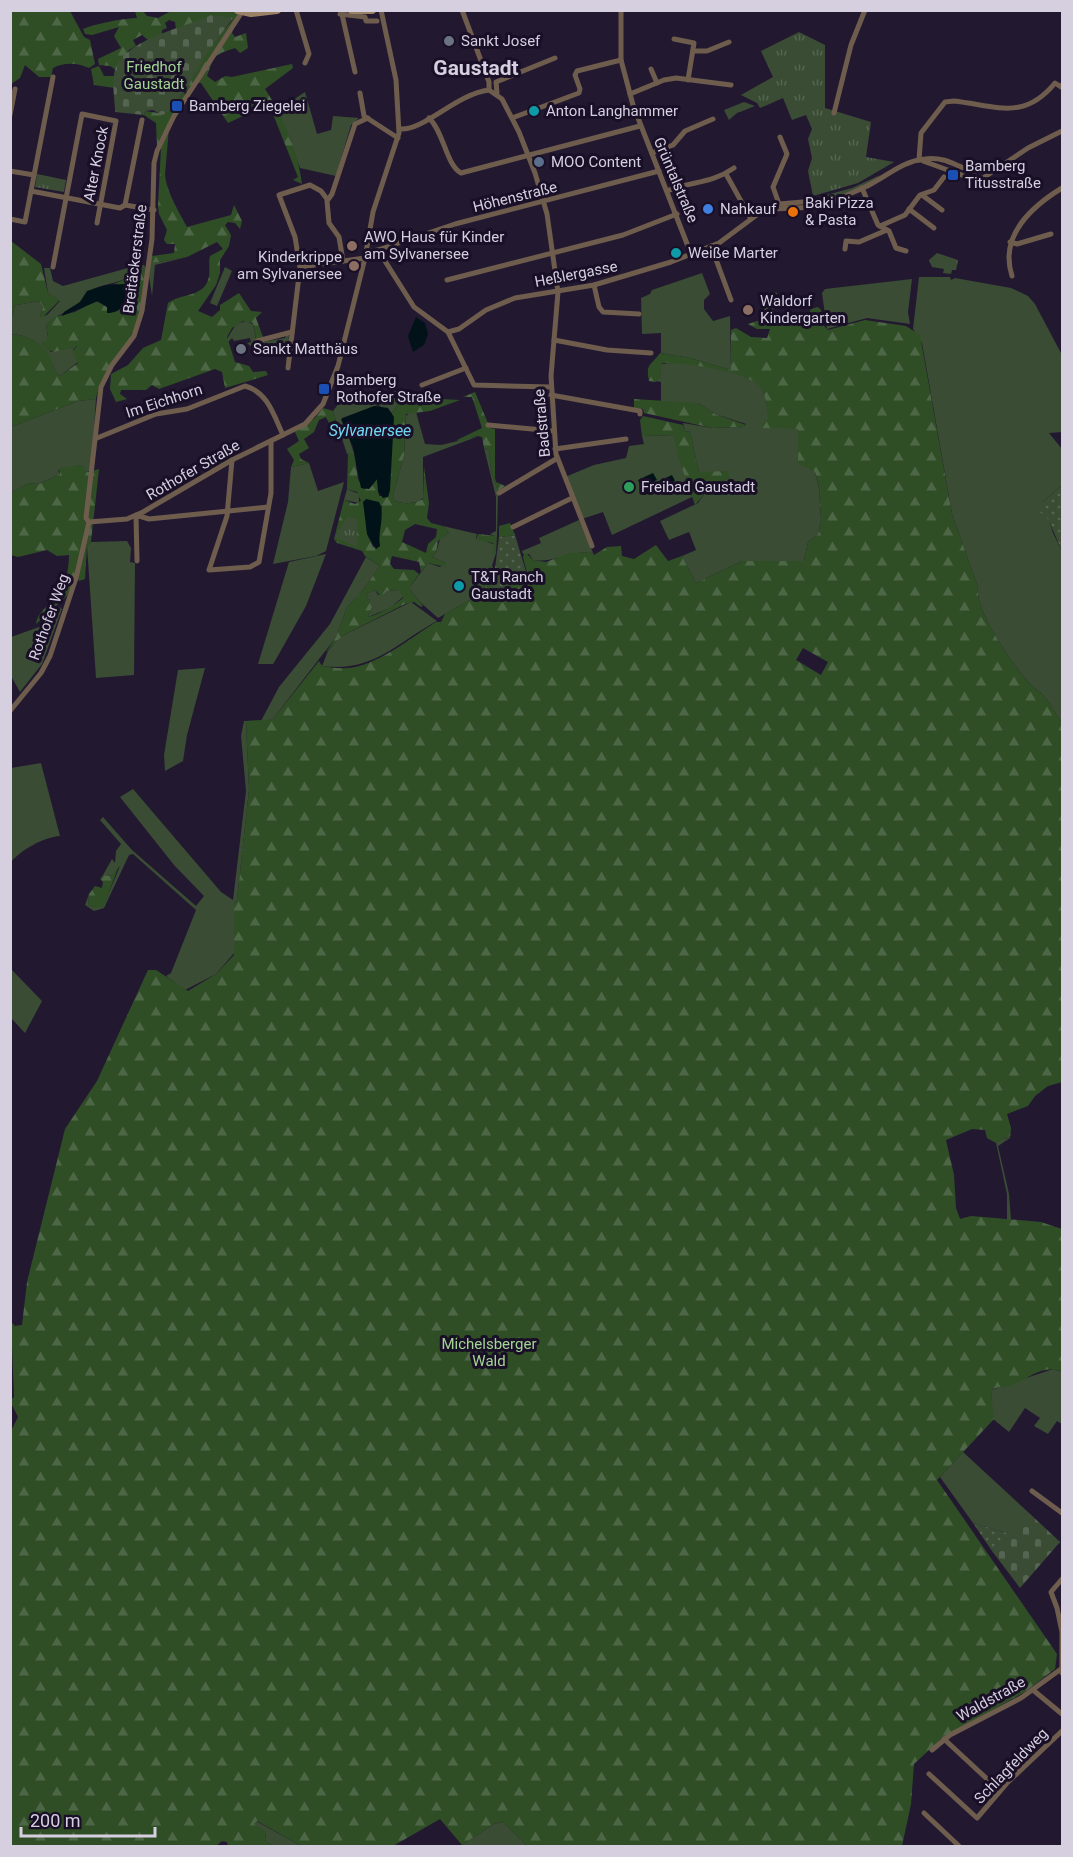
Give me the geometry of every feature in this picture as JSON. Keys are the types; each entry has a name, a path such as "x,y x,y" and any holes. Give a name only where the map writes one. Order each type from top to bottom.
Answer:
{"street":[{"path":"240,11 277,10"},
{"path":"296,10 309,54 305,63"},
{"path":"352,10 372,10"},
{"path":"365,255 373,212 400,129 396,80 381,10"},
{"path":"462,10 489,87 497,93"},
{"name":"Grüntalstraße","path":"621,10 621,60 630,94 640,126 668,191 691,254"},
{"path":"834,113 851,45 865,10"},
{"name":"Breitäckerstraße","path":"89,522 86,518 97,438 101,387 112,365 134,336 141,317 154,210 154,163 161,141 174,116 203,75 212,54 240,11"},
{"path":"355,72 340,12 365,17 366,21 378,21"},
{"path":"674,39 694,43 688,80"},
{"path":"693,51 706,51 729,42"},
{"path":"400,129 411,129 460,99 555,58"},
{"path":"512,118 579,93 580,89 575,75 577,71 621,60"},
{"path":"651,69 657,83"},
{"path":"10,219 25,222 52,77"},
{"path":"630,94 676,78 731,85"},
{"path":"496,82 497,93"},
{"path":"919,160 921,132 945,102 1023,108 1041,99 1055,83 1061,87 1062,85"},
{"path":"11,114 15,89"},
{"path":"360,93 364,116 398,138"},
{"name":"Badstraße","path":"497,93 512,118 529,156 544,202 554,252 558,292 551,387 556,459 592,546"},
{"name":"Alter Knock","path":"66,198 82,114 116,121 97,223"},
{"path":"327,199 332,194 355,124 368,118"},
{"path":"429,118 438,128 454,167 461,173 640,126"},
{"path":"652,153 673,145 685,131 713,119"},
{"path":"125,205 142,120"},
{"path":"768,209 816,207 862,188 896,167 919,160 939,159 968,171 980,172 1005,164 1028,148 1062,131"},
{"path":"779,204 773,187 787,154 780,137"},
{"path":"668,191 687,183 704,183 734,168"},
{"path":"10,171 34,175"},
{"name":"Höhenstraße","path":"300,267 343,261 430,231 659,171"},
{"path":"726,174 730,184 737,189 751,219"},
{"path":"880,226 905,215 922,195 934,190 944,177"},
{"path":"288,368 300,267 295,237 279,195 305,185 315,186 327,199 329,225 339,237 343,261"},
{"path":"862,188 880,226 887,230 896,248 906,251"},
{"path":"1012,276 1008,260 1010,242 1016,231 1031,212 1062,188"},
{"path":"31,191 120,208 125,205 154,210"},
{"path":"922,195 942,210"},
{"path":"53,267 66,198"},
{"name":"Heßlergasse","path":"448,332 459,329 486,310 505,302 594,285 647,270 691,254 727,238 751,219 779,204 839,199"},
{"path":"909,209 934,228"},
{"path":"447,280 623,235 677,214"},
{"path":"845,249 846,241 859,242 887,230"},
{"path":"1010,242 1017,244 1051,234"},
{"path":"711,246 731,300"},
{"path":"378,250 414,307 448,332 474,385 551,387"},
{"name":"Rothofer Straße","path":"89,522 120,520 136,515 232,460 305,424 322,406 335,374 365,255"},
{"path":"594,285 601,310 607,313 639,314"},
{"path":"257,341 292,332"},
{"path":"554,340 607,350 651,352"},
{"path":"422,385 466,368"},
{"name":"Im Eichhorn","path":"97,438 156,414 187,409 245,387 264,397 283,435"},
{"path":"551,395 640,411 640,414"},
{"path":"488,426 553,431"},
{"path":"555,449 626,439"},
{"path":"232,460 227,512 207,569 239,569 258,564 272,479 271,441"},
{"path":"499,493 556,459"},
{"path":"513,527 572,498"},
{"path":"136,561 136,515 149,519 268,507"},
{"name":"Rothofer Weg","path":"10,711 40,673 50,656 76,578 89,522"},
{"path":"1032,1491 1062,1513"},
{"path":"1062,1579 1051,1592 1062,1632 1062,1671"},
{"name":"Waldstraße","path":"932,1750 944,1739 1033,1690 1062,1671"},
{"path":"1033,1690 1062,1714"},
{"name":"Schlagfeldweg","path":"929,1774 977,1818 1000,1791 1062,1731"},
{"path":"944,1739 1000,1791"},
{"path":"924,1813 959,1846"}],"green space":[{"path":"11,11 70,11 84,37 90,40 95,64 89,68 71,64 58,66 53,68 51,77 39,77 25,65 20,78 11,84"},
{"path":"135,11 143,11 147,16 158,18 171,11 240,11 232,33 235,37 246,33 248,48 240,53 235,48 216,56 207,76 215,82 225,76 232,77 292,64 293,68 265,89 289,134 302,184 293,180 298,177 269,104 228,123 201,83 197,83 188,92 185,91 204,56 233,19 199,20 199,23 176,29 175,22 169,20 165,23 167,28 162,30 162,34 148,40 142,35 133,40 136,46 129,50 116,70 110,66 99,65 98,59 121,48 114,36 119,27 92,35 85,34 83,29 137,18"},
{"name":"Friedhof Gaustadt","path":"211,15 233,18 205,56 186,89 167,113 162,115 153,110 145,111 144,115 115,112 114,75 119,63 128,52 155,36"},
{"path":"799,32 825,45 825,108 871,122 866,157 894,162 858,183 813,196 808,171 812,158 808,139 812,129 806,115 792,120 783,98 760,108 757,103 741,95 773,77 761,51"},
{"path":"99,66 104,76 114,76 115,88 94,85 91,69"},
{"path":"184,92 187,100 169,128 165,174 173,201 187,227 231,215 234,205 242,221 240,229 235,223 228,222 225,225 231,235 229,246 220,260 220,273 216,285 198,311 212,317 220,310 220,305 239,293 251,311 262,312 256,318 263,337 256,339 253,323 243,321 232,328 227,337 235,362 249,366 253,372 266,371 268,375 225,388 222,372 215,369 159,389 152,385 146,390 121,390 120,394 127,399 116,402 110,389 111,374 128,365 143,348 161,340 168,303 201,290 209,277 210,256 223,249 217,242 187,257 153,263 151,261 152,256 174,253 175,244 167,244 164,240 167,230 159,214 161,148 157,145 156,123 144,115 145,111 165,114"},
{"path":"305,92 317,134 331,130 333,116 359,118 351,125 336,176 300,168 278,110"},
{"path":"744,102 755,106 737,113 729,120 724,110"},
{"path":"37,174 66,180 64,192 35,187"},
{"path":"880,175 865,186 848,193 830,198 812,199 852,188"},
{"path":"11,241 41,264 48,293 60,300 42,318 40,317 43,307 39,301 16,305 11,318"},
{"path":"937,253 958,260 956,270 952,270 951,274 943,273 944,269 932,267 929,260"},
{"path":"187,257 155,265 152,296 149,276 151,261 153,263"},
{"path":"144,265 146,269 139,268 129,277 90,290 76,305 46,325 48,337 42,344 51,352 78,346 73,349 78,362 60,376 45,350 37,342 27,337 11,334 10,318 14,314 13,308 16,305 39,301 43,307 40,317 47,315 60,301 48,293 44,268 50,268 53,281 63,286"},
{"path":"225,267 232,271 217,306 210,303"},
{"path":"139,268 146,269 137,322 130,338 102,382 96,399 78,401 11,427 10,334 27,337 45,349 42,344 48,336 46,325 54,317 75,312 96,301 107,307 108,313 118,310 126,304 129,290 128,285 114,284 134,275","holes":["78,346 72,351 78,363 60,376 54,369 45,349 54,352"]},
{"path":"702,273 710,294 704,300 704,309 713,321 730,316 731,370 690,358 661,353 661,333 642,334 641,298 650,294 652,290"},
{"path":"919,277 950,277 951,280 955,278 1011,288 1028,296 1035,304 1062,355 1062,432 1049,433 1062,449 1062,485 1043,502 1053,533 1062,551 1062,724 1047,700 1030,684 1005,652 982,610 978,587 952,514 922,343 913,329"},
{"path":"912,279 908,312 910,324 867,318 827,329 822,293 825,289"},
{"name":"Michelsberger Wald","path":"778,293 771,298 775,316 783,322 791,315 808,315 811,309 818,307 821,310 823,325 828,330 865,320 906,326 920,335 952,514 978,587 982,610 1005,652 1030,684 1047,700 1062,724 1062,1082 1048,1086 1035,1096 1028,1106 1007,1114 1011,1128 1010,1138 1001,1139 996,1143 987,1138 985,1130 972,1129 946,1140 954,1175 956,1208 960,1219 971,1216 1041,1222 1062,1229 1062,1372 1049,1369 1035,1373 1015,1384 991,1390 994,1419 937,1480 1057,1654 1055,1669 1025,1692 942,1738 914,1764 911,1804 902,1846 527,1846 503,1822 494,1824 462,1845 440,1819 393,1846 301,1846 257,1821 254,1824 266,1831 265,1840 273,1846 228,1846 227,1842 222,1841 216,1846 11,1846 10,1433 18,1417 10,1401 14,1397 11,1322 15,1326 22,1325 27,1282 65,1129 97,1081 148,970 156,970 188,991 216,974 234,955 234,903 237,900 249,790 246,721 273,719 319,661 322,666 357,667 380,657 436,622 441,622 445,614 486,591 482,586 482,578 472,572 487,578 489,566 493,566 490,577 493,584 490,590 510,585 527,573 523,557 525,552 533,560 546,562 569,553 590,552 594,555 607,547 621,546 622,556 634,559 656,545 668,561 682,556 696,583 742,561 804,561 808,542 818,534 821,520 819,487 815,472 798,463 798,429 763,428 762,425 768,418 764,394 754,381 743,376 698,366 671,363 662,363 660,377 656,382 649,381 648,375 650,365 660,353 690,358 731,370 731,330 736,328 751,337 767,338 770,329 757,329 748,324 763,319 765,298 762,294","holes":["803,648 828,662 821,675 796,660"]},
{"path":"246,321 253,324 256,340 254,349 247,343 251,342 250,338 234,341 232,338 228,342 227,339 236,324"},
{"path":"286,335 289,336 288,349 255,356 257,343 285,338"},
{"path":"680,362 723,370 755,381 764,393 769,418 798,429 798,462 815,472 819,488 821,520 818,534 808,542 804,561 742,561 696,583 682,556 696,550 689,532 669,540 660,521 698,503 709,487 729,478 714,472 699,472 690,432 685,431 683,423 712,428 744,427 746,424 715,414 698,403 661,403 661,382 656,381 660,377 661,364"},
{"path":"397,391 403,397 392,413 378,405 342,418 354,453 347,454 333,411 342,399 376,398"},
{"path":"475,392 490,428 495,429 495,478 496,482 505,486 498,491 491,471 489,450 484,448 482,437 477,436 459,442 457,440 482,428 472,397 463,397"},
{"path":"403,397 420,406 441,399 460,400 430,411 406,414 404,456 393,495 394,500 404,503 423,499 424,467 429,503 427,518 431,523 443,526 449,533 438,541 436,553 432,557 446,563 446,567 428,563 421,572 419,562 392,556 390,564 394,569 414,570 419,574 409,588 423,606 414,602 405,604 342,636 325,653 336,637 347,607 363,590 380,566 365,556 362,551 337,543 334,539 344,500 355,504 361,501 357,492 347,489 348,453 354,453 358,479 363,489 371,487 377,479 379,496 389,495 392,413","holes":["365,500 382,506 378,533 380,546 373,547 367,534","415,524 437,529 436,537 428,544 426,553 402,542 405,530","375,590 381,596 387,591 399,590 403,598 368,617 372,607 366,594"]},
{"path":"96,399 91,471 86,471 81,465 58,470 60,474 39,484 29,483 11,493 11,427 78,401"},
{"path":"634,399 698,403 715,414 746,425 744,427 712,428 644,413 643,409 634,408"},
{"path":"323,408 333,411 336,420 329,423 326,417 319,420 314,432 304,439 309,448 299,454 301,459 309,463 291,467 294,460 287,449 299,441 295,432 315,418"},
{"path":"410,412 416,412 425,444 441,445 479,436 423,457 423,498 417,502 405,503 394,500 393,495 404,456 406,416"},
{"path":"643,416 683,425 685,431 690,432 699,472 728,471 730,478 712,485 695,505 677,454 674,435 642,436 640,420"},
{"name":"Freibad Gaustadt","path":"674,435 692,497 612,535 603,512 582,519 565,477 594,465 626,458 629,446 644,444 642,436"},
{"path":"484,448 489,450 491,471 498,491 497,537 490,534 496,531 496,497"},
{"path":"309,463 318,491 344,482 326,551 316,556 273,564 288,502 291,467"},
{"path":"81,465 88,472 99,469 91,542 87,546 85,579 79,581 77,576 67,596 36,624 41,613 56,597 65,582 69,555 57,556 47,550 18,557 11,555 11,493 29,483 39,484 60,474 59,468"},
{"path":"1062,485 1062,551 1048,519 1040,512 1043,502"},
{"path":"347,489 359,494 359,503 344,500"},
{"path":"347,517 357,519 357,547 335,537"},
{"path":"579,520 594,555 590,552 582,552 540,561 533,560 529,554 523,554 522,551 541,543 539,538"},
{"path":"510,523 515,535 499,537 499,526"},
{"path":"443,526 477,534 476,538 493,544 493,553 496,553 488,578 472,573 482,578 483,588 486,591 438,618 420,602 409,588 428,563 440,567 446,563 432,557 436,553 440,539 449,533"},
{"path":"478,534 497,536 496,553 493,553 493,543 476,540"},
{"path":"515,535 527,575 511,585 489,590 493,584 499,537"},
{"path":"127,541 131,548 130,562 135,563 134,675 96,678 87,546 91,542"},
{"path":"326,554 306,606 275,661 273,664 258,664 289,562"},
{"path":"366,557 380,566 363,590 347,607 336,637 273,719 261,721 279,687 330,624"},
{"path":"375,590 378,595 387,591 399,590 404,596 390,608 368,617 372,607 366,594"},
{"path":"411,602 437,621 370,661 340,667 322,666 328,651 340,637"},
{"path":"59,607 62,609 42,664 20,692 11,676 11,637 39,627"},
{"path":"205,668 187,735 183,761 165,771 164,755 178,670"},
{"path":"244,721 246,721 249,790 237,900 234,903 235,952 216,974 185,990 166,976 171,973 196,910 133,854 129,855 104,908 94,911 85,905 89,894 88,906 103,907 120,866 111,876 103,875 112,859 115,863 116,851 121,844 100,820 103,817 132,850 196,906 204,896 174,865 120,797 133,789 221,892 233,900 246,791 241,736"},
{"path":"41,763 60,836 33,845 11,862 11,768"},
{"path":"119,865 104,906 100,908 88,906 89,894 95,886 102,888 103,882 100,879 103,875 111,876"},
{"path":"10,968 42,1001 25,1033 11,1018"},
{"path":"1010,1138 998,1146 1009,1194 1011,1220 1007,1220 1007,1194 996,1143 1001,1139"},
{"path":"1053,1369 1062,1372 1062,1424 1057,1421 1048,1434 1034,1426 1040,1418 1025,1408 1009,1432 993,1419 991,1390"},
{"path":"963,1452 1028,1512 1010,1534 973,1523 940,1477"},
{"path":"1028,1512 1060,1542 1020,1588 992,1551"},
{"path":"973,1523 1010,1534 992,1551"},
{"path":"256,1821 301,1846 273,1846 265,1840 266,1833 254,1824"},
{"path":"503,1822 527,1846 462,1845 494,1824"}],"water":[{"path":"127,284 131,289 128,299 117,311 107,313 107,307 98,301 62,316 64,312 80,302 87,291 106,285"},
{"path":"416,317 425,323 428,334 424,345 413,352 408,336"},
{"name":"Sylvanersee","path":"374,406 388,408 394,417 390,490 388,497 383,498 378,492 377,479 369,489 361,488 353,447 341,419"},
{"path":"653,473 657,480 641,487 638,480"},
{"path":"672,475 675,481 645,495 642,489"},
{"path":"366,499 379,502 381,507 380,546 376,549 367,534 363,502"}],"place":[{"name":"Sankt Josef","path":"449,41"},
{"name":"Bamberg Ziegelei","path":"177,106"},
{"name":"Anton Langhammer","path":"534,111"},
{"name":"MOO Content","path":"539,162"},
{"name":"Bamberg Titusstraße","path":"953,175"},
{"name":"Nahkauf","path":"708,209"},
{"name":"Baki Pizza & Pasta","path":"793,212"},
{"name":"AWO Haus für Kinder am Sylvanersee","path":"352,246"},
{"name":"Weiße Marter","path":"676,253"},
{"name":"Kinderkrippe am Sylvanersee","path":"354,266"},
{"name":"Waldorf Kindergarten","path":"748,310"},
{"name":"Sankt Matthäus","path":"241,349"},
{"name":"Bamberg Rothofer Straße","path":"324,389"},
{"name":"Freibad Gaustadt","path":"629,487"},
{"name":"T&T Ranch Gaustadt","path":"459,586"}],"district":[{"name":"Gaustadt","path":"476,68"}]}
